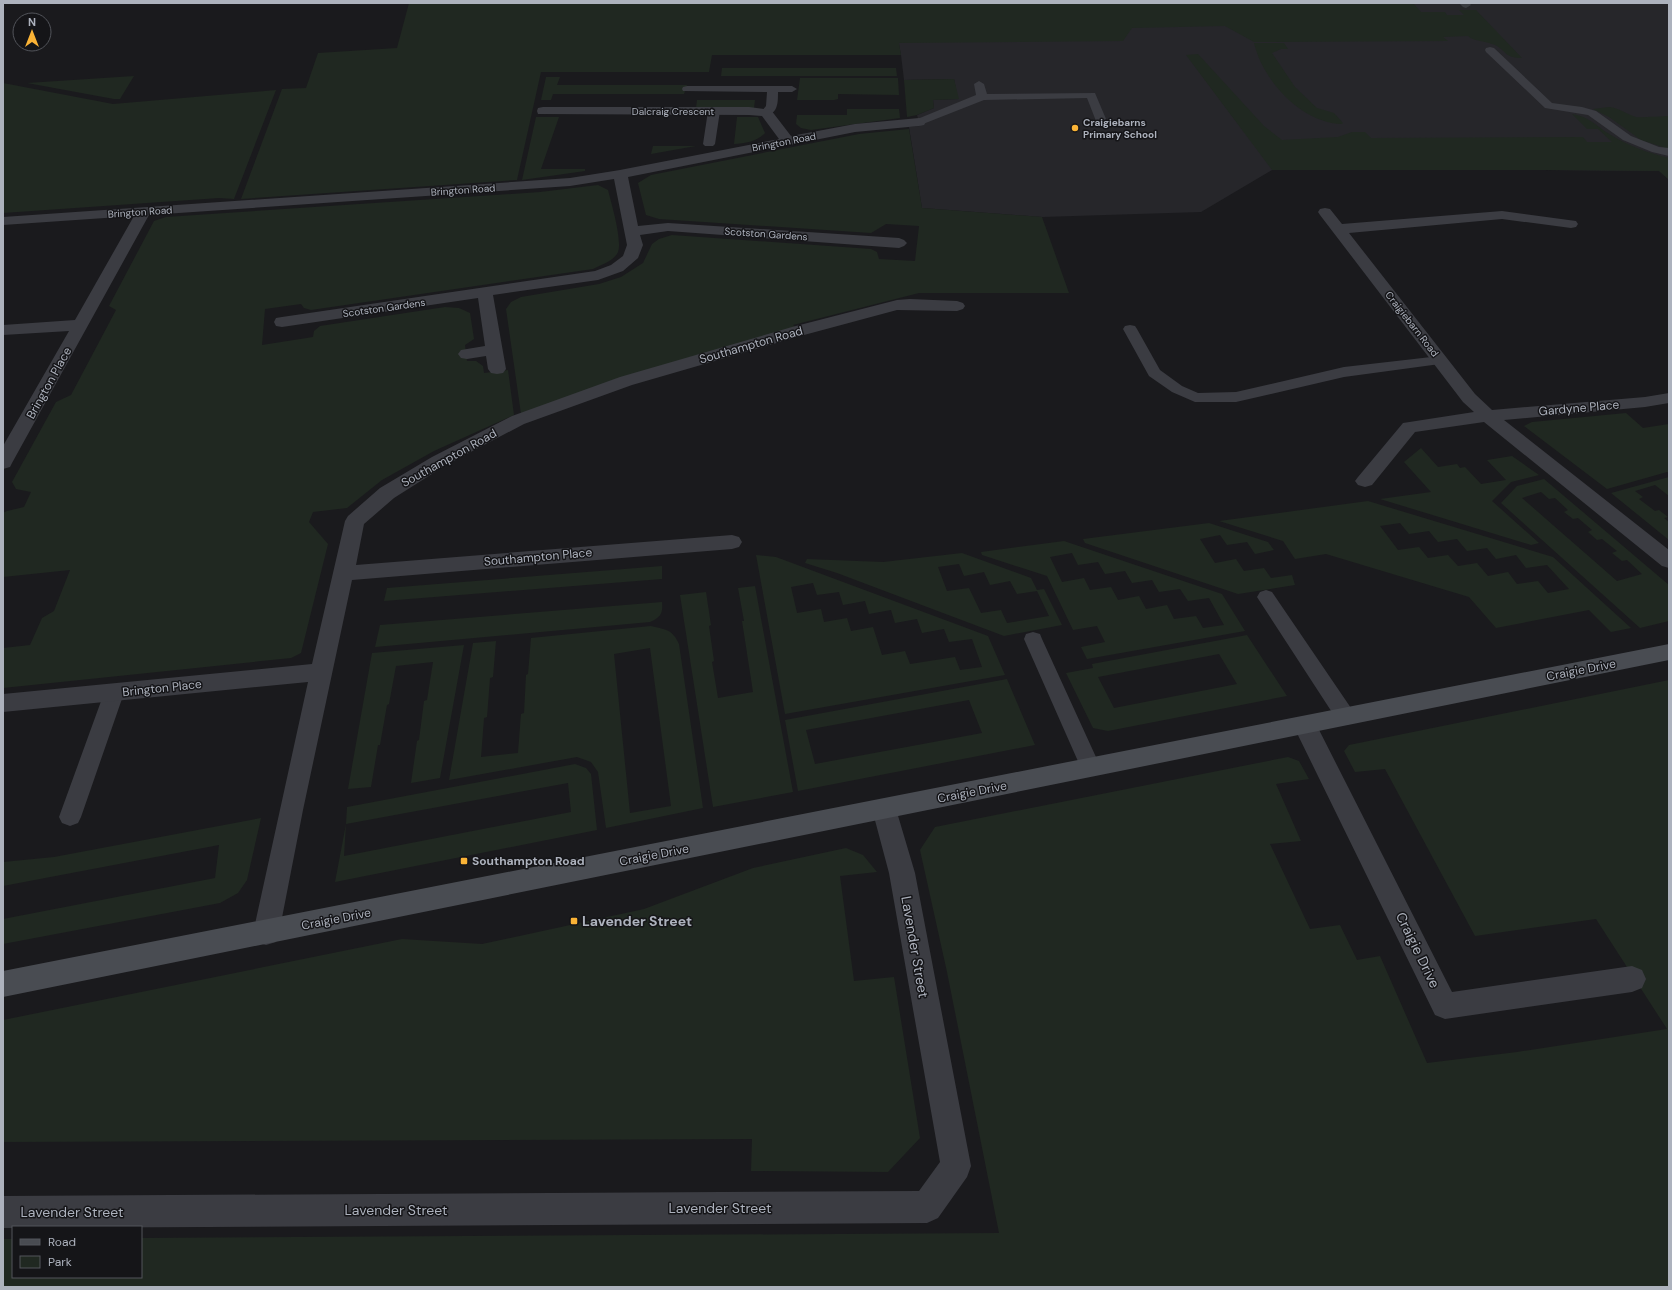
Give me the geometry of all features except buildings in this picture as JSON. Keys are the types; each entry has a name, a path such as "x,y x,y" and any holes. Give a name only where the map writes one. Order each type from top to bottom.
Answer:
{"street":[{"name":"Dalcraig Crescent","path":"543,111 748,111 766,113"},
{"path":"766,113 788,141"},
{"name":"Brington Road","path":"3,222 570,182 620,174 855,128 920,122"},
{"name":"Scotston Gardens","path":"282,322 598,276 617,268 630,258 635,245 620,174"},
{"name":"Brington Place","path":"3,462 144,212"},
{"name":"Craigiebarn Road","path":"1325,212 1470,398 1488,416 1669,561"},
{"path":"1339,229 1502,215 1571,224"},
{"name":"Scotston Gardens","path":"633,231 668,227 899,243"},
{"path":"485,293 497,369"},
{"name":"Southampton Road","path":"266,933 355,521 387,493 438,461 518,420 626,381 791,333 897,305 910,304 957,306"},
{"path":"3,330 81,325"},
{"path":"467,354 494,350"},
{"name":"Gardyne Place","path":"1488,416 1645,402 1669,398"},
{"path":"1366,481 1409,427 1488,416"},
{"name":"Southampton Place","path":"343,573 732,542"},
{"name":"Craigie Drive","path":"3,984 266,933 1669,652"},
{"name":"Brington Place","path":"3,703 322,672"},
{"name":"Craigie Drive","path":"1305,725 1445,1006 1632,979"},
{"name":"Lavender Street","path":"3,1212 927,1207 956,1166 902,874 884,809"}],"lane":[{"path":"1490,50 1549,106 1582,110 1592,113 1628,138 1656,150 1669,152"},
{"path":"979,84 982,97"},
{"path":"687,89 792,89"},
{"path":"766,113 772,107 773,89"},
{"path":"920,122 982,97 1091,95 1100,119"},
{"path":"709,144 714,111"},
{"path":"1130,329 1154,373 1177,389 1195,397 1236,397 1344,372 1440,360"},
{"path":"1266,597 1346,717"},
{"path":"1033,639 1091,768"},
{"path":"70,816 114,693"}],"shaded area":[{"path":"891,3 1669,3 1669,176 1659,171 1272,170 1201,212 1042,217 922,208 909,127 920,126 917,115 934,108 933,100 958,99 954,79 904,80 901,55"}],"green space":[{"path":"409,3 1413,3 1421,12 1445,12 1447,15 1464,15 1459,10 1476,10 1522,58 1507,55 1496,46 1468,36 1443,37 1448,41 1254,42 1225,26 1132,28 1123,41 899,43 901,55 712,55 709,72 541,72 517,180 241,199 282,89 306,88 318,53 397,48"},
{"path":"1254,43 1284,43 1288,49 1281,49 1272,53 1295,87 1317,108 1334,113 1343,123 1327,122 1313,116 1299,108 1286,97 1266,72"},
{"path":"1198,54 1264,126 1282,140 1338,137 1352,132 1365,132 1371,138 1583,137 1587,142 1612,142 1598,129 1587,129 1572,114 1588,119 1611,135 1632,146 1669,158 1669,180 1659,171 1272,170 1186,55"},
{"path":"722,68 896,68 897,76 721,76"},
{"path":"134,76 120,99 27,83"},
{"path":"546,77 560,77 557,85 687,85 684,94 553,94 551,100 541,100"},
{"path":"800,78 898,78 899,95 838,94 838,99 834,100 797,100"},
{"path":"954,79 959,99 933,100 934,108 917,115 907,117 904,80"},
{"path":"3,83 113,104 276,90 234,199 219,198 3,213"},
{"path":"697,100 755,100 754,108 696,108"},
{"path":"1609,107 1636,117 1669,116 1669,149 1641,140 1609,117 1593,109"},
{"path":"847,109 899,109 900,118 811,130 801,128 796,124 797,115 847,115"},
{"path":"536,117 559,117 541,169 585,169 585,171 522,180"},
{"path":"737,117 758,117 765,133 754,140 734,144"},
{"path":"909,129 922,208 1042,217 1069,293 919,293 793,325 795,327 521,414 506,309 511,302 521,297 599,284 621,277 643,263 652,244 659,239 672,235 871,249 877,252 879,259 915,261 919,226 886,224 871,233 659,219 646,215 638,183 651,175 859,134"},
{"path":"653,146 696,146 651,154"},
{"path":"598,185 608,190 618,233 619,249 617,254 612,259 593,269 311,310 304,308 301,304 265,309 262,345 313,337 314,331 320,326 445,307 459,308 470,313 474,339 465,345 467,361 476,361 483,366 484,373 508,370 514,415 434,451 382,480 347,508 313,512 309,522 328,544 301,653 291,658 3,688 3,648 30,645 42,618 54,611 70,570 3,577 3,513 24,507 31,492 16,489 12,482 56,402 71,395 116,310 109,306 154,221 166,217 540,192"},
{"path":"1626,413 1643,428 1669,424 1669,473 1667,472 1607,489 1524,426 1532,422"},
{"path":"1421,448 1438,467 1457,464 1460,468 1465,467 1481,484 1506,480 1487,460 1512,456 1539,475 1511,482 1492,501 1539,543 1531,545 1380,499 1431,492 1404,462"},
{"path":"1669,477 1669,496 1655,485 1635,491 1643,497 1639,499 1655,511 1659,510 1668,517 1664,518 1669,522 1669,540 1611,493"},
{"path":"1544,479 1669,585 1669,621 1640,628 1501,503 1517,486","holes":["1541,492 1549,499 1555,498 1568,510 1564,512 1573,519 1578,518 1592,530 1588,532 1597,540 1602,539 1617,551 1612,553 1622,561 1627,560 1642,574 1617,581 1522,498"]},
{"path":"1368,501 1553,557 1631,628 1611,632 1589,610 1496,628 1469,597 1326,554 1295,559 1283,541 1219,521","holes":["1400,523 1409,534 1429,531 1438,542 1457,539 1467,551 1487,548 1496,559 1516,555 1526,568 1547,565 1569,589 1548,593 1538,581 1517,584 1508,572 1488,576 1477,563 1458,566 1448,555 1428,558 1419,547 1398,550 1380,526"]},
{"path":"1209,523 1268,542 1274,550 1255,554 1247,542 1227,545 1220,535 1200,539 1215,563 1236,559 1244,571 1264,568 1271,578 1292,575 1295,585 1238,594 1085,543 1083,539"},
{"path":"1064,541 1222,594 1245,631 1087,659 1081,647 1105,642 1097,626 1073,630 1047,576 982,555 981,552","holes":["1072,553 1078,565 1098,562 1105,574 1125,571 1132,583 1152,580 1159,592 1180,589 1188,601 1209,598 1224,625 1203,628 1196,616 1174,619 1167,605 1146,609 1139,596 1118,600 1111,587 1090,590 1084,578 1062,582 1050,557"]},
{"path":"962,553 1031,578 1037,590 1044,589 1062,625 1004,636 837,573 805,563 807,559 883,562","holes":["959,564 964,576 984,572 990,585 1010,581 1017,594 1037,591 1049,616 1007,623 1001,610 981,613 969,588 947,591 938,567"]},
{"path":"756,555 776,557 988,636 1005,675 785,714","holes":["813,583 817,595 839,592 843,605 865,601 869,614 891,610 895,623 917,619 922,633 944,629 949,642 972,639 982,667 960,670 955,657 910,664 905,651 882,655 873,627 851,631 847,618 824,622 821,609 797,613 791,587"]},
{"path":"662,566 662,579 384,601 387,588"},
{"path":"755,586 793,792 713,807 680,595 706,592 711,625 709,626 714,661 712,662 718,698 753,692 742,621 744,621 738,588"},
{"path":"662,602 660,614 657,618 650,622 375,647 380,625"},
{"path":"651,626 665,629 674,635 679,644 703,808 606,828 598,772 591,762 577,757 449,780 473,643 496,641 493,677 490,678 487,717 484,718 481,757 518,753 521,714 524,713 526,675 528,674 531,638","holes":["650,648 671,806 630,813 614,654"]},
{"path":"1247,635 1287,696 1108,731 1093,728 1066,673 1093,668 1092,664","holes":["1219,654 1237,684 1114,708 1098,677"]},
{"path":"464,645 440,778 411,783 424,701 427,700 433,662 396,666 380,745 378,745 371,787 348,789 372,653"},
{"path":"1007,679 1035,745 798,791 785,720","holes":["969,700 982,733 815,764 806,730"]},
{"path":"1669,680 1669,1287 3,1287 3,1239 12,1239 12,1278 142,1278 142,1238 999,1233 947,972 920,850 935,827 1288,757 1299,761 1309,779 1276,784 1301,841 1270,844 1310,929 1340,925 1357,960 1380,956 1427,1063 1517,1052 1667,1029 1596,919 1475,936 1385,769 1355,772 1344,751 1349,745"},
{"path":"575,764 586,768 591,774 597,830 335,882 346,824 347,807","holes":["568,783 571,812 344,856 346,824"]},
{"path":"261,818 247,880 238,893 220,903 3,944 3,919 215,878 219,845 3,886 3,862 54,857"},
{"path":"846,848 863,855 877,872 840,876 854,981 894,977 920,1138 888,1172 751,1171 752,1139 3,1142 3,1020 402,939 482,944 644,909 753,868"}],"place":[{"name":"Craigiebarns Primary School","path":"1075,128"},
{"name":"Southampton Road","path":"464,861"},
{"name":"Lavender Street","path":"574,921"}]}
